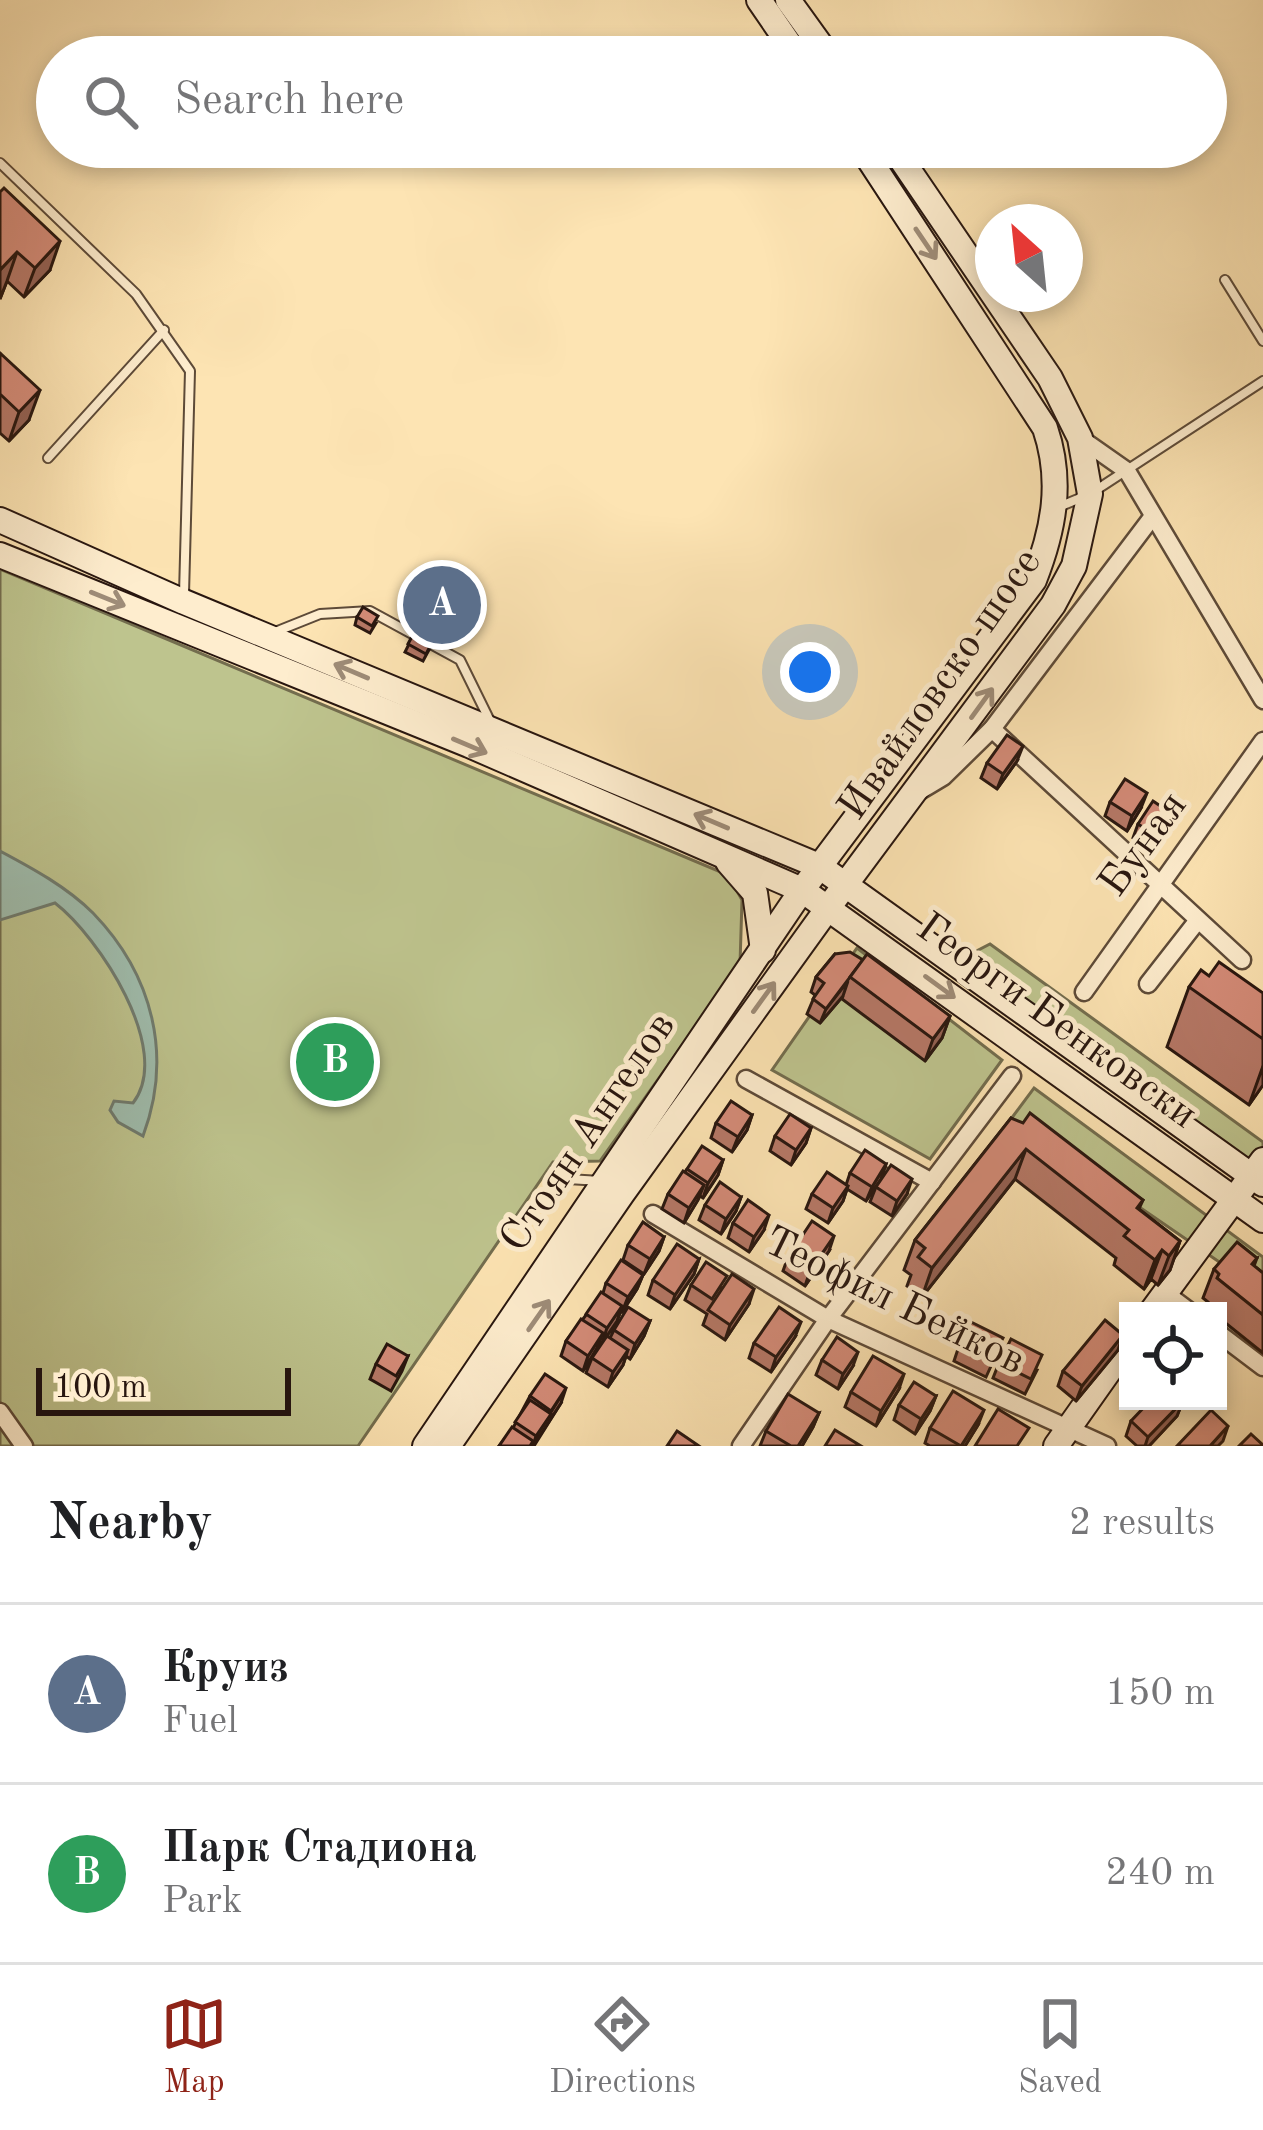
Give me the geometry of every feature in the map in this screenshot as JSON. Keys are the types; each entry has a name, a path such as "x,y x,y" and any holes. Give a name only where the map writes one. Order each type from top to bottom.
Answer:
{"main road":[{"path":"759,0 784,36"},
{"path":"788,0 814,36"},
{"name":"Ивайловско шосе","path":"819,866 1034,580 1056,508 1052,449 1032,403 876,168"},
{"name":"Ивайловско шосе","path":"845,885 1053,605 1074,566 1090,494 1080,438 1050,378 907,168"},
{"name":"Георги Бенковски","path":"0,520 184,602 819,866 1259,1173"},
{"name":"Георги Бенковски","path":"0,555 469,745 802,890 1263,1220"},
{"path":"718,853 754,893 763,950"},
{"name":"Стоян Ангелов","path":"425,1446 819,866"},
{"name":"Стоян Ангелов","path":"448,1446 845,885"},
{"path":"1158,1302 1259,1173"},
{"path":"1062,1436 1119,1357"}],"street":[{"path":"1080,438 1127,470 1263,700"},
{"path":"915,794 943,777 992,729 1153,516"},
{"path":"992,729 1242,960"},
{"name":"Буная","path":"1084,992 1263,742"},
{"path":"1148,984 1198,920"},
{"path":"741,1446 828,1319 1012,1076"},
{"path":"746,1078 932,1182"},
{"name":"Теофил Бейков","path":"653,1214 828,1319 1062,1436 1107,1446"},
{"path":"1227,1340 1263,1367"},
{"path":"0,1412 24,1446"}],"lane":[{"path":"0,164 136,294 190,371 184,602"},
{"path":"880,174 885,168"},
{"path":"1225,280 1263,341"},
{"path":"48,458 164,330"},
{"path":"1056,508 1090,494 1263,381"},
{"path":"266,636 320,614 370,611 460,660 495,731"},
{"path":"551,1178 602,1180"}],"green space":[{"path":"0,569 728,875 742,900 740,964 600,1161 553,1162 358,1446 0,1446"},
{"path":"990,944 1263,1142 1263,1172 965,957"},
{"path":"857,948 1002,1060 930,1159 772,1070"},
{"path":"1034,1088 1263,1257 1263,1292 1011,1119"}],"shaded area":[{"path":"0,851 83,904 114,937 130,963 152,1018 156,1047 152,1106 143,1136 118,1122 110,1110 114,1101 133,1103 143,1081 144,1054 126,996 91,941 55,903 0,920"}],"building":[{"path":"4,188 60,241 35,268 17,252 0,270 0,192"},
{"path":"0,353 40,390 19,412 0,394"},
{"path":"439,578 463,590 456,603 433,591"},
{"path":"432,599 450,609 426,654 408,644"},
{"path":"363,607 378,616 372,626 357,617"},
{"path":"1007,735 1023,746 1003,774 987,763"},
{"path":"1125,779 1147,793 1132,816 1110,802"},
{"path":"1153,801 1175,816 1160,838 1138,824"},
{"path":"850,952 863,960 826,1009 813,999 824,983 816,977 835,954"},
{"path":"867,954 950,1016 933,1039 850,977"},
{"path":"1219,962 1263,993 1263,1039 1189,987 1201,970 1209,976"},
{"path":"731,1101 752,1115 738,1137 716,1123"},
{"path":"1030,1113 1143,1200 1137,1208 1180,1241 1169,1256 1162,1250 1155,1260 1124,1236 1129,1230 1026,1149 932,1268 918,1257 925,1248 915,1240 1011,1118 1023,1123"},
{"path":"790,1114 811,1128 796,1150 775,1136"},
{"path":"702,1146 723,1160 708,1183 687,1169"},
{"path":"865,1150 886,1164 872,1187 850,1173"},
{"path":"891,1165 912,1179 897,1201 876,1187"},
{"path":"683,1171 704,1185 689,1208 668,1194"},
{"path":"827,1172 848,1186 833,1208 812,1194"},
{"path":"720,1182 741,1197 726,1219 705,1205"},
{"path":"748,1200 769,1215 754,1237 733,1223"},
{"path":"812,1221 834,1236 810,1271 788,1257"},
{"path":"643,1222 664,1237 650,1259 628,1245"},
{"path":"1237,1242 1257,1258 1252,1264 1263,1273 1263,1315 1217,1278 1214,1269"},
{"path":"677,1244 699,1259 675,1295 653,1280"},
{"path":"621,1260 643,1275 628,1297 606,1283"},
{"path":"706,1262 727,1276 712,1299 691,1285"},
{"path":"732,1274 754,1289 730,1325 708,1310"},
{"path":"601,1292 622,1306 607,1328 586,1314"},
{"path":"628,1307 650,1321 635,1344 614,1330"},
{"path":"779,1307 801,1322 776,1357 754,1343"},
{"path":"581,1319 603,1333 588,1356 566,1341"},
{"path":"1105,1320 1119,1332 1119,1340 1082,1386 1063,1371"},
{"path":"971,1322 1003,1338 991,1362 959,1346"},
{"path":"607,1336 628,1350 613,1372 592,1358"},
{"path":"837,1337 858,1352 843,1374 822,1360"},
{"path":"1011,1339 1042,1355 1031,1379 999,1363"},
{"path":"387,1344 408,1356 396,1376 376,1364"},
{"path":"873,1356 904,1374 881,1411 851,1392"},
{"path":"545,1374 566,1388 551,1411 530,1396"},
{"path":"914,1382 936,1396 921,1419 899,1405"},
{"path":"953,1391 984,1410 961,1446 930,1428"},
{"path":"788,1394 819,1413 798,1446 766,1431"},
{"path":"530,1400 551,1414 536,1436 515,1422"},
{"path":"998,1409 1029,1428 1017,1446 975,1446"},
{"path":"1141,1410 1174,1410 1148,1437 1131,1421"},
{"path":"1211,1410 1228,1426 1210,1446 1177,1446"},
{"path":"512,1427 533,1441 530,1446 499,1446"},
{"path":"835,1430 861,1446 825,1446"},
{"path":"677,1431 699,1446 667,1446"},
{"path":"1251,1434 1263,1446 1239,1446"}],"place":[{"name":"Круиз","path":"442,605"},
{"name":"Парк Стадиона","path":"335,1062"}]}
